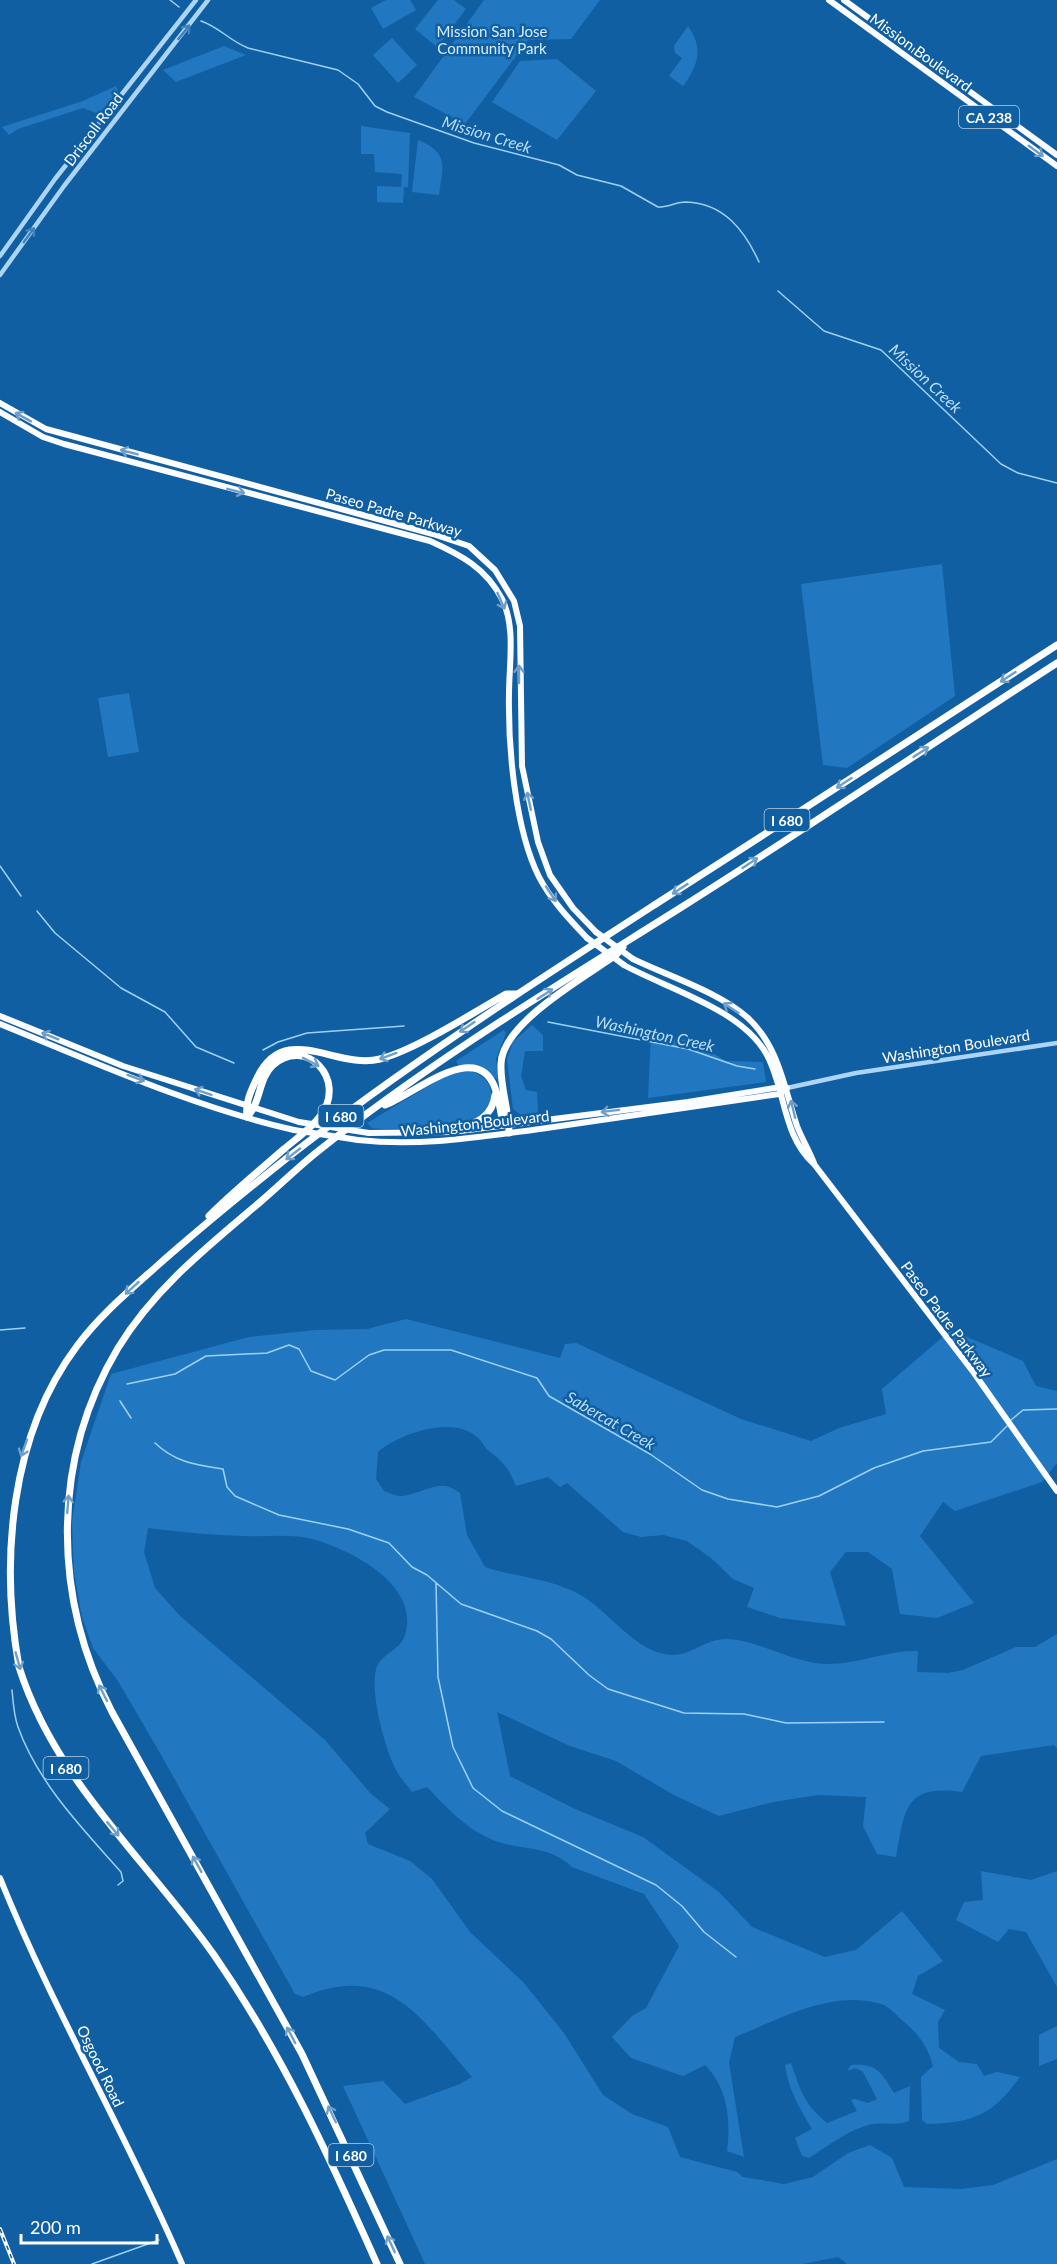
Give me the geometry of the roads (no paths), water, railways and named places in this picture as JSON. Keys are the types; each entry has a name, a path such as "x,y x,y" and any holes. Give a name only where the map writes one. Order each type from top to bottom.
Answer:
{"highway":[{"name":"I 680","path":"377,2264 316,2128 260,2026 193,1927 88,1798 59,1756 26,1687 11,1634 4,1580 8,1520 13,1489 31,1430 59,1372 78,1344 103,1315 176,1250 344,1113 516,994 1057,645"},
{"name":"I 680","path":"400,2264 302,2054 99,1687 75,1614 66,1544 71,1475 82,1428 104,1374 152,1301 192,1260 316,1154 374,1109 448,1057 1057,663"},
{"path":"506,1124 501,1070 503,1052 507,1043 533,1016 616,955 630,939"},
{"path":"246,1117 246,1107 260,1071 279,1052 306,1049 347,1059 379,1059 400,1051 506,994 516,994"},
{"path":"176,1250 227,1198 318,1119 330,1097 327,1076 319,1065 306,1058 289,1057 280,1060 266,1073 254,1110 246,1117"},
{"path":"374,1109 395,1101 460,1067 477,1069 495,1086 508,1133"},
{"path":"452,1132 486,1117 495,1101 495,1086"}],"main road":[{"name":"Mission Boulevard","path":"829,0 1057,166"},
{"name":"Mission Boulevard","path":"844,0 1057,155"},
{"name":"Paseo Padre Parkway","path":"0,403 46,429 433,534 469,546 495,570 514,601 520,626 522,766 540,849 550,874 573,908 596,932 633,959 718,999 748,1018 774,1052 797,1125 814,1164"},
{"name":"Paseo Padre Parkway","path":"0,412 43,437 64,444 430,541 465,556 487,576 503,601 510,627 509,734 527,843 539,877 563,912 587,938 624,965 712,1008 742,1026 767,1054 794,1138 804,1155 814,1164 974,1373 1057,1491"},
{"name":"Washington Boulevard","path":"0,1016 125,1066 254,1110 299,1122 369,1133 452,1132 705,1099 777,1086 787,1088"},
{"name":"Washington Boulevard","path":"0,1024 120,1073 246,1117 294,1130 358,1140 423,1143 508,1133 646,1116 779,1094 787,1088"},
{"name":"Osgood Road","path":"0,1878 48,1986 182,2264"}],"street":[{"name":"Driscoll Road","path":"0,256 59,174 196,0"},
{"name":"Driscoll Road","path":"0,275 68,181 208,0"},
{"name":"Washington Boulevard","path":"787,1088 856,1073 1057,1043"}],"waterway":[{"name":"Mission Creek","path":"170,0 179,7"},
{"name":"Mission Creek","path":"201,21 248,48 338,70 358,84 375,106 387,112 474,143 559,165 577,175 621,186 658,207 686,202 711,207 722,213 740,230 759,262"},
{"name":"Mission Creek","path":"778,291 824,331 881,350 1001,464 1018,473 1057,483"},
{"name":"Washington Creek","path":"0,866 21,896"},
{"name":"Washington Creek","path":"37,911 55,933 121,988 165,1012 196,1047 234,1063"},
{"name":"Washington Creek","path":"548,1022 688,1049 737,1066 755,1069"},
{"name":"Washington Creek","path":"263,1050 278,1042 307,1033 404,1026"},
{"name":"Sabercat Creek","path":"0,1330 25,1328"},
{"name":"Sabercat Creek","path":"127,1384 175,1374 206,1356 267,1353 289,1345 299,1349 311,1371 335,1380 369,1355 384,1350 451,1350 537,1378 549,1396 650,1454 702,1490 728,1499 777,1507 819,1496 874,1468 923,1451 991,1442 1007,1426"},
{"path":"120,1401 131,1418"},
{"name":"Sabercat Creek","path":"1011,1420 1023,1410 1057,1409"},
{"path":"155,1443 179,1459 223,1469 227,1487 235,1496 279,1515 348,1529 389,1543 412,1567 427,1575 461,1604 537,1631 551,1639 589,1675 608,1689 684,1713 744,1714 786,1723 884,1722"},
{"path":"436,1583 438,1677 453,1747 473,1788 502,1811 656,1885 682,1906 704,1932 736,1957"},
{"path":"12,1690 18,1727 37,1767 62,1804 121,1872 123,1881 118,1885"},
{"path":"92,2264 159,2240"}],"railway":[{"path":"0,2229 14,2264"}],"park label":[{"name":"Mission San Jose Community Park","path":"492,40"}]}
